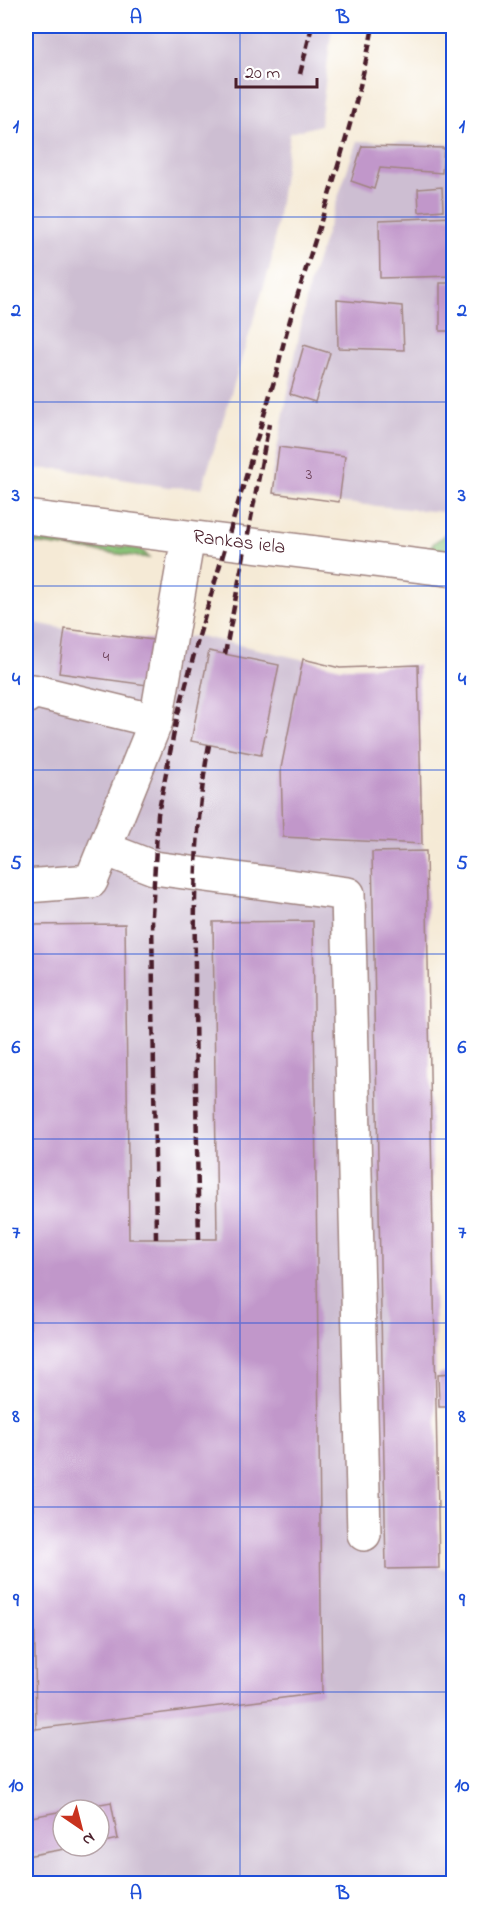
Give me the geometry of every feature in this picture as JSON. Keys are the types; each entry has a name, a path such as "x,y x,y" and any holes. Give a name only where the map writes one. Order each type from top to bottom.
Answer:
{"street":[{"name":"Rankas iela","path":"26,517 453,570"},
{"path":"26,886 91,881 156,721 188,537"},
{"path":"26,697 33,691 156,721"},
{"path":"105,849 154,868 348,894 364,1534"}],"shaded area":[{"path":"26,26 332,26 320,125 290,133 271,263 202,488 168,487 63,469 26,469"},
{"path":"357,141 453,144 453,513 268,496 309,284"},
{"path":"26,621 65,629 152,640 199,636 340,668 418,665 422,844 426,851 439,1568 454,1570 453,1883 26,1884"}],"green space":[{"path":"453,529 453,559 427,555 434,543"},
{"path":"26,535 139,549 149,558 26,542"}],"building":[{"path":"362,146 444,148 442,173 380,168 374,189 351,181"},
{"path":"442,187 443,210 419,212 418,189"},
{"path":"454,217 454,276 380,278 379,220"},
{"path":"440,283 454,283 454,331 440,331"},
{"path":"337,300 402,306 404,350 338,348"},
{"path":"304,345 330,353 315,402 290,394"},
{"path":"279,447 345,456 339,502 273,493"},
{"path":"65,629 153,640 147,685 59,673"},
{"path":"209,651 279,665 261,755 191,741"},
{"path":"303,659 340,668 418,665 422,844 283,837 281,768"},
{"path":"426,851 439,1568 386,1569 372,852"},
{"path":"313,921 322,1693 36,1729 26,925 125,924 129,1239 217,1239 213,922"},
{"path":"454,1373 454,1407 439,1407 438,1374"},
{"path":"111,1802 118,1839 111,1840"},
{"path":"51,1813 51,1852 26,1856 26,1818"}],"railway":[{"path":"300,74 312,26"},
{"path":"276,377 292,313 354,111 373,26"},
{"path":"156,1239 152,915 158,814 177,717 277,371"},
{"path":"225,654 269,424"},
{"path":"199,1239 195,886 198,829 209,745"}]}
